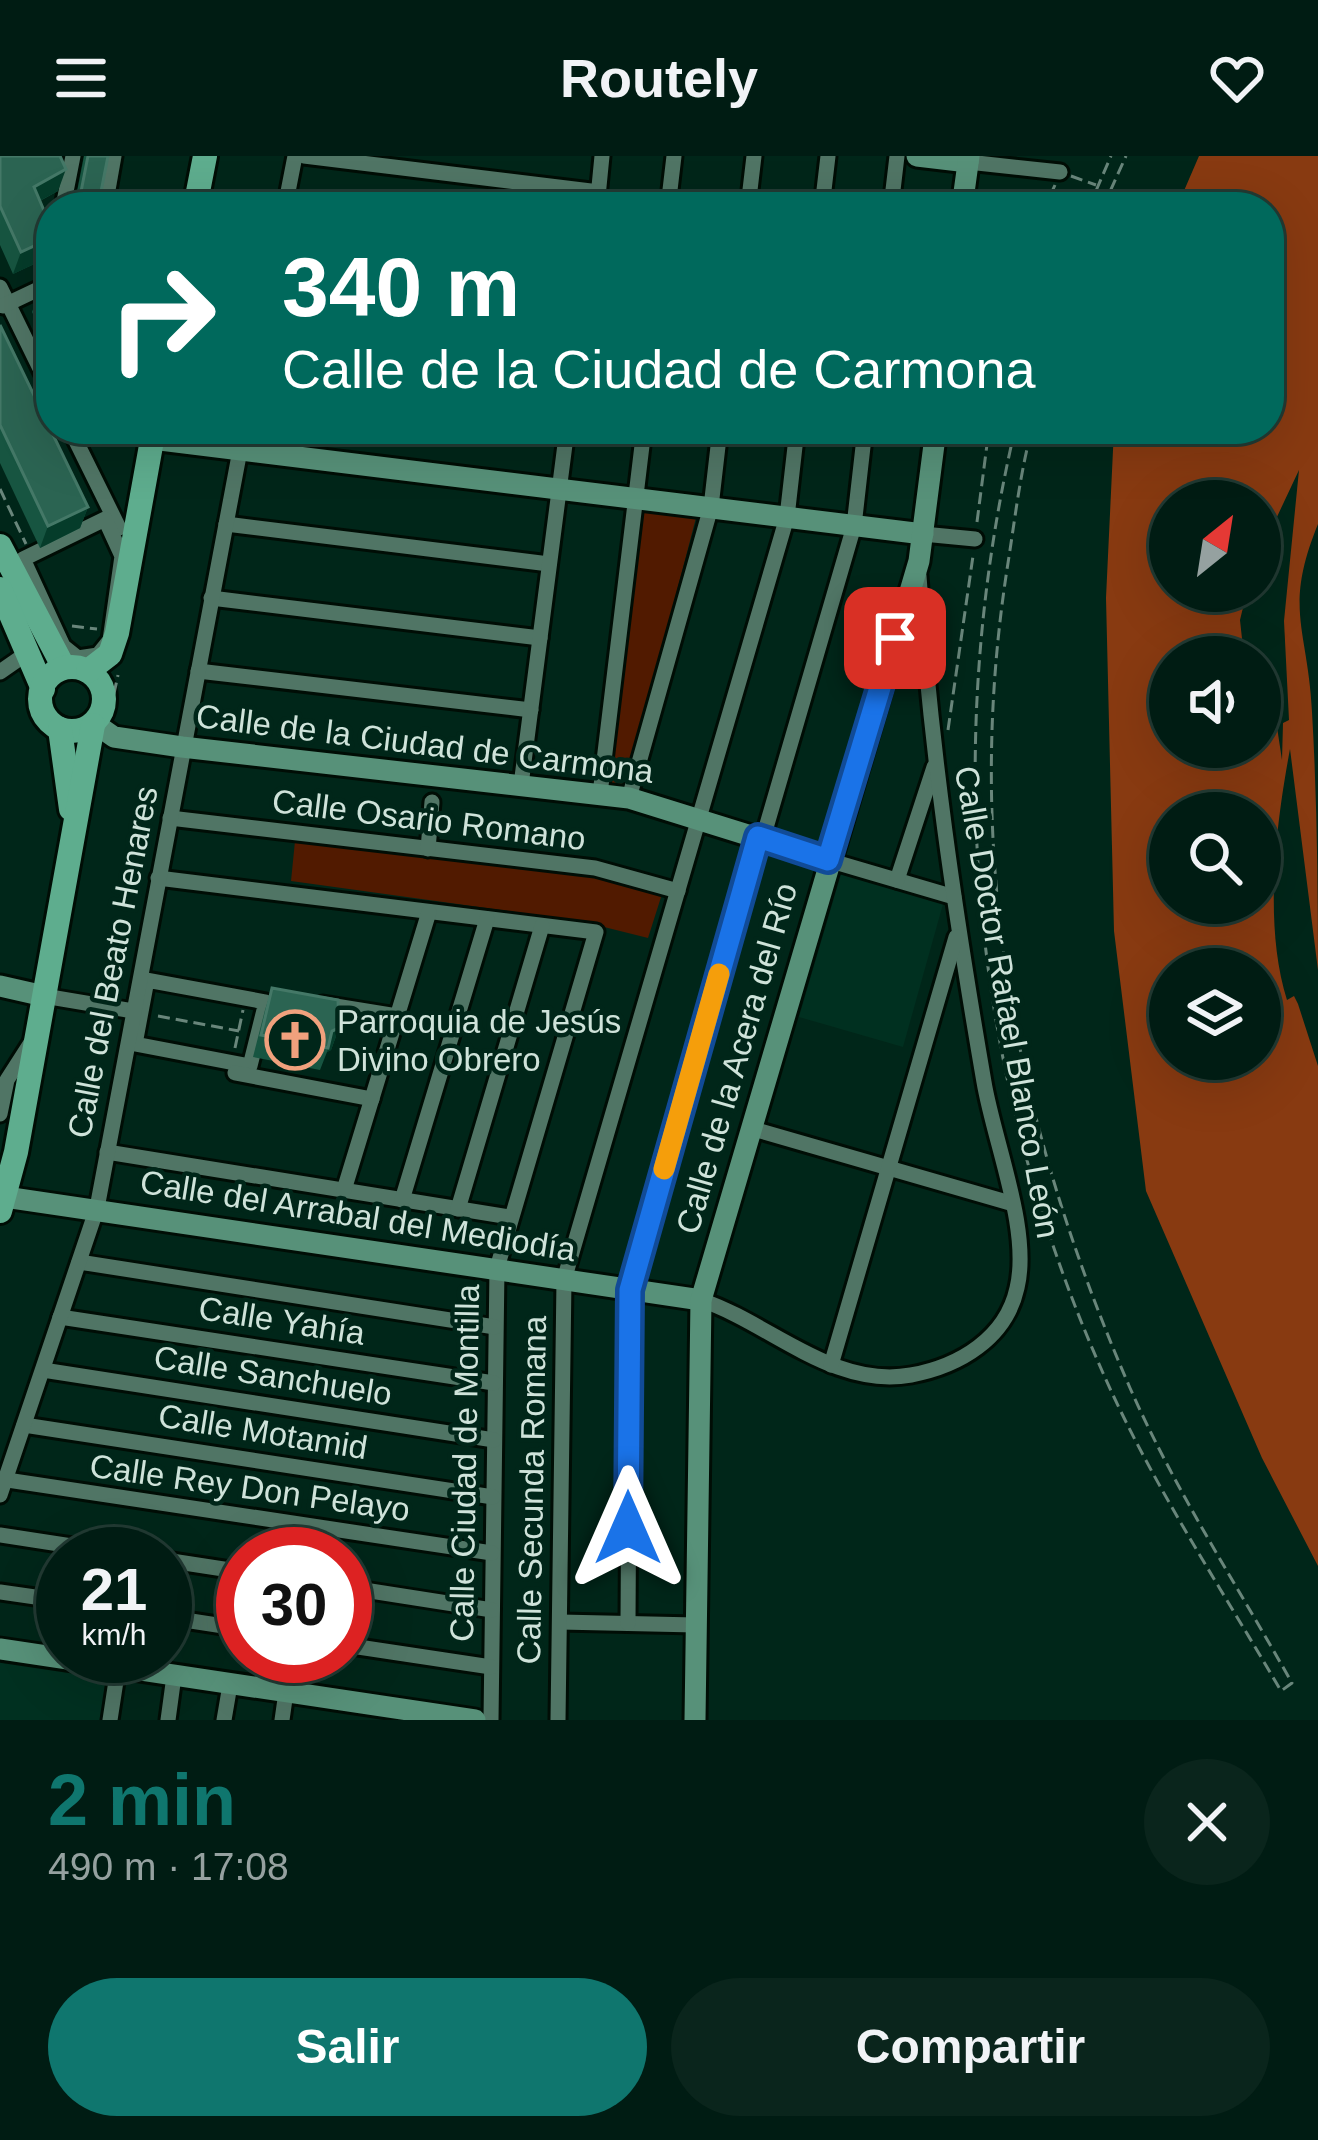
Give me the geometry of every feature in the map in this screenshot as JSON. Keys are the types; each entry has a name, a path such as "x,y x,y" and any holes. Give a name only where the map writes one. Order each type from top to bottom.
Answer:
{"main road":[{"path":"198,192 205,156"},
{"path":"63,666 88,671 110,654 151,444"},
{"path":"0,546 63,666"},
{"path":"0,589 44,689 44,706 60,729 71,795 70,838 44,996 2,1204"},
{"path":"44,689 63,666"},
{"path":"70,838 101,728 101,694 88,671"},
{"path":"60,729 101,728"}],"street":[{"path":"66,192 73,156"},
{"path":"108,192 114,156"},
{"path":"289,192 300,156 543,192"},
{"path":"598,192 602,156"},
{"path":"670,192 674,156"},
{"path":"750,192 754,156"},
{"path":"824,192 828,156"},
{"path":"893,192 897,156"},
{"path":"916,156 1060,172"},
{"path":"964,192 968,159"},
{"path":"0,287 4,305 36,364"},
{"path":"4,305 36,290"},
{"path":"77,444 132,555"},
{"name":"Calle del Beato Henares","path":"2,1485 97,1208 241,444"},
{"path":"268,444 559,489 975,539"},
{"path":"521,784 565,444"},
{"path":"600,794 642,444"},
{"path":"629,798 711,507 719,444"},
{"name":"Calle Secunda Romana","path":"558,1720 564,1280 787,517 795,444"},
{"path":"628,1623 630,1290 854,526 863,444"},
{"name":"Calle de la Acera del Río","path":"695,1720 700,1300 919,561 934,444"},
{"path":"105,519 122,556 111,632 98,656 69,654 23,559 105,519"},
{"path":"226,524 550,564"},
{"name":"Calle Doctor Rafael Blanco León","path":"700,1300 831,1365 866,1375 909,1376 965,1357 989,1339 1008,1313 1021,1270 958,928 919,561"},
{"path":"211,598 540,638"},
{"path":"895,638 924,641"},
{"path":"0,672 23,656"},
{"path":"198,671 531,710"},
{"name":"Calle de la Ciudad de Carmona","path":"101,728 182,747 629,798 954,897"},
{"path":"897,880 937,759"},
{"path":"428,849 432,802"},
{"name":"Calle Osario Romano","path":"170,818 595,868 678,891"},
{"path":"158,878 542,926 458,1209"},
{"path":"344,1190 429,911"},
{"path":"402,1200 487,919"},
{"name":"Calle Ciudad de Montilla","path":"491,1720 497,1268 596,932 542,926"},
{"path":"831,1365 958,928"},
{"path":"142,973 290,998"},
{"path":"147,980 246,998 266,1002 250,1066 135,1044 137,1012 147,980"},
{"path":"0,986 137,1012"},
{"path":"311,1002 397,1016"},
{"path":"0,1114 7,1080 37,1034"},
{"path":"126,1052 372,1099"},
{"path":"750,1129 1010,1204"},
{"path":"107,1152 510,1217"},
{"name":"Calle del Arrabal del Mediodía","path":"2,1204 97,1208 700,1300"},
{"path":"79,1262 495,1327"},
{"name":"Calle Yahía","path":"60,1317 494,1383"},
{"name":"Calle Sanchuelo","path":"43,1370 494,1440"},
{"name":"Calle Motamid","path":"24,1425 493,1497"},
{"name":"Calle Rey Don Pelayo","path":"2,1485 492,1553"},
{"path":"0,1535 36,1541"},
{"path":"372,1591 492,1610"},
{"path":"0,1592 36,1597"},
{"path":"560,1622 696,1625"},
{"path":"0,1649 36,1655"},
{"path":"372,1649 491,1667"},
{"path":"192,1679 476,1720"},
{"path":"110,1720 116,1683"},
{"path":"168,1720 173,1683"},
{"path":"224,1720 230,1685"},
{"path":"282,1720 286,1692"}],"path":[{"path":"1095,192 1112,156"},
{"path":"1110,192 1126,156"},
{"path":"1060,172 1098,186"},
{"path":"937,759 954,715 987,444"},
{"path":"1012,444 989,566 974,732 977,877 1003,1066 1040,1209 1105,1378 1185,1530 1281,1691 1292,1683 1132,1392 1084,1273 1038,1141 1009,1007 994,884 993,658 1029,444"},
{"path":"0,489 31,555"},
{"path":"66,628 77,625 111,632"},
{"path":"101,728 108,722 121,657"},
{"path":"232,1062 246,998"},
{"path":"137,1012 239,1031"}],"shaded area":[{"path":"1199,156 1318,156 1318,524 1302,578 1300,619 1314,744 1318,970 1290,749 1281,809 1281,792 1149,792 1149,924 1275,924 1276,948 1149,948 1149,1080 1281,1080 1281,977 1287,1000 1294,996 1298,1004 1318,1066 1318,1566 1262,1458 1146,1191 1114,931 1106,598 1113,444 1284,444 1284,192 1183,192","holes":["1299,470 1284,621 1289,720 1283,723 1281,768 1149,768 1149,636 1242,636 1242,612 1149,612 1149,480 1281,480 1281,508"]},
{"path":"643,503 698,510 625,791 601,785"},
{"path":"295,841 595,876 662,894 648,938 580,921 291,881"},
{"path":"841,874 943,904 903,1047 799,1017"},
{"path":"0,1660 36,1666 36,1683 108,1683 102,1720 0,1720"}],"building":[{"path":"0,156 60,156 66,169 34,187 36,245 21,252 0,206"},
{"path":"88,156 108,156 101,192 81,192"},
{"path":"0,325 36,399 36,444 58,444 88,507 48,526 0,425"},
{"path":"272,988 338,1000 339,1028 332,1031 328,1048 261,1035"}],"slow traffic":[{"path":"664,1169 719,974"}],"place":[{"name":"Parroquia de Jesús Divino Obrero","path":"295,1040"}],"route":[{"path":"628,1528 630,1290 758,837 828,860 895,638"}]}
